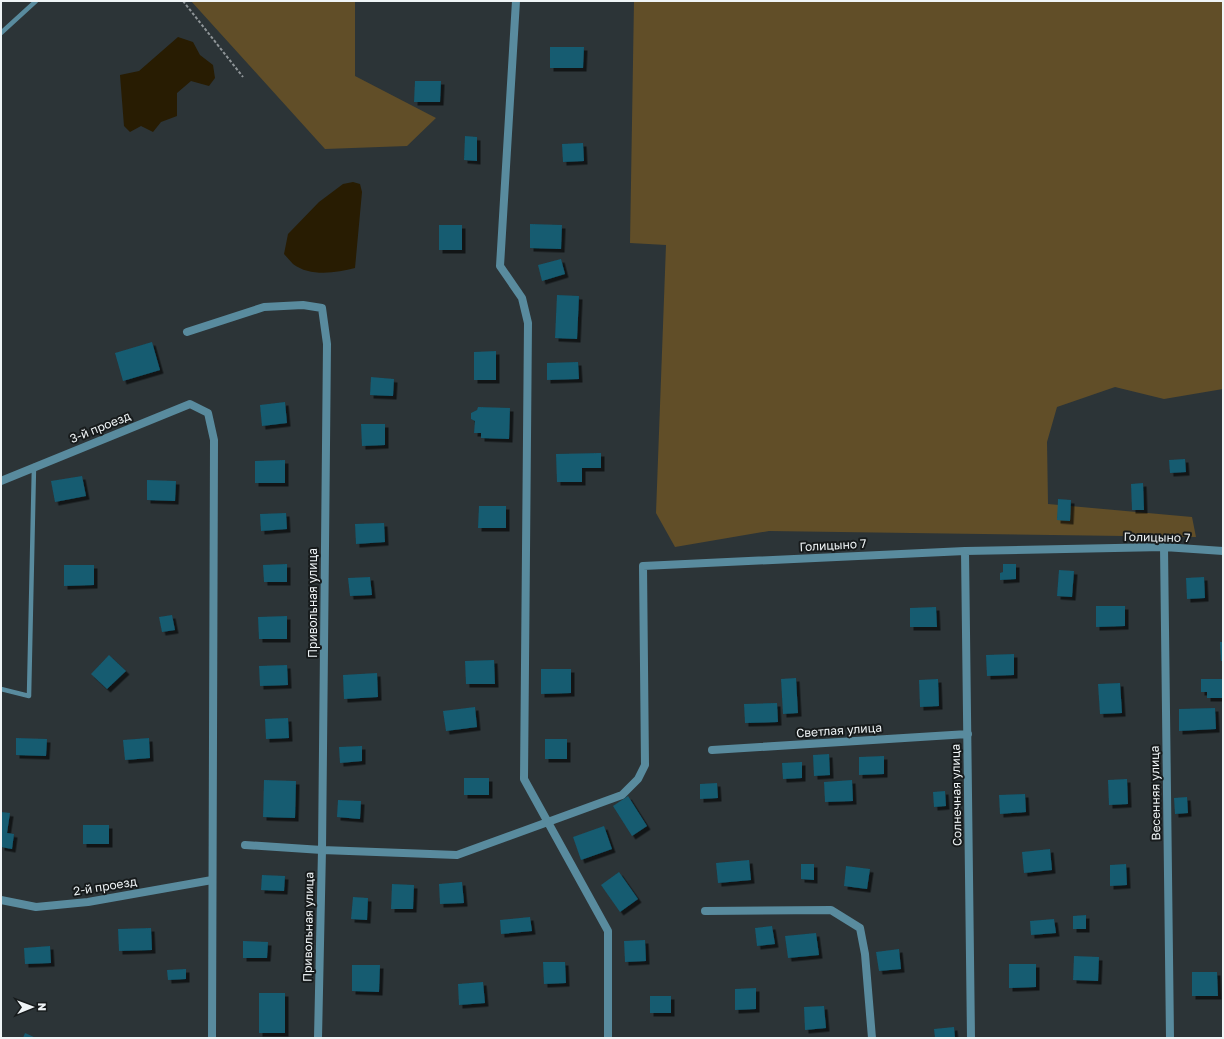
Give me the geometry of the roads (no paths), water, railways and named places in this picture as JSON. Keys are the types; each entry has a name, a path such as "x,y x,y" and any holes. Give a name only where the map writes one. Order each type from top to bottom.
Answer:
{"street":[{"path":"516,1 500,266 522,298 528,323 524,779 608,931 608,1038"},
{"name":"Привольная улица","path":"187,332 264,307 303,305 322,308 327,344 322,850 318,1038"},
{"name":"3-й проезд","path":"1,481 34,466 190,404 208,413 214,440 212,880"},
{"name":"Голицыно 7","path":"548,823 622,795 638,779 644,765 643,566 965,551 1164,547 1223,551"},
{"name":"Весенняя улица","path":"1164,547 1170,1038"},
{"name":"Солнечная улица","path":"965,551 970,1038"},
{"name":"Светлая улица","path":"712,750 968,734"},
{"path":"245,845 457,856 548,823"},
{"path":"212,880 212,1038"},
{"name":"2-й проезд","path":"1,900 36,907 88,902 212,880"},
{"path":"705,911 831,910 860,928 865,954 872,1038"}],"lane":[{"path":"1,33 36,1"},
{"path":"1,689 29,696 34,466"}]}
